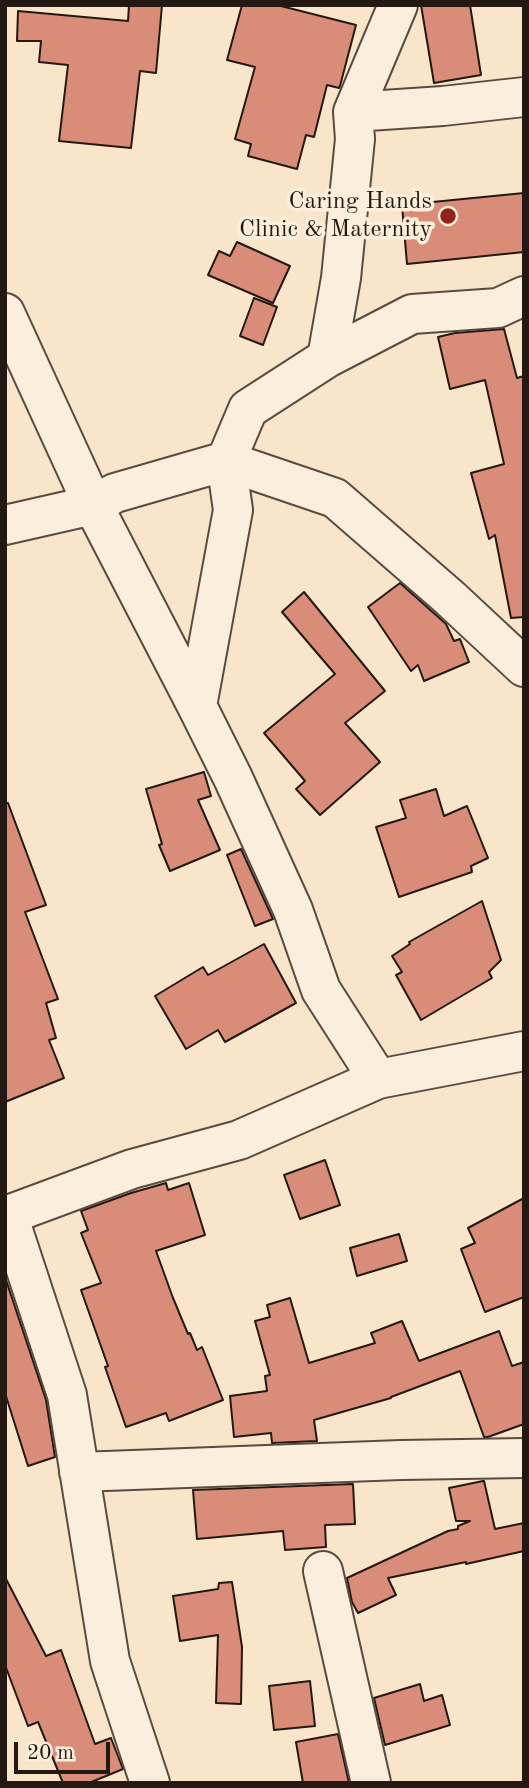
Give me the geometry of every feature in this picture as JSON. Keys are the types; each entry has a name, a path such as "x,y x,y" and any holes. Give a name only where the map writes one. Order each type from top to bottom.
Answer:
{"street":[{"path":"327,358 341,278 355,139 353,112 398,5"},
{"path":"353,112 524,97"},
{"path":"197,706 233,510 226,461 248,408 327,358 412,314 498,308 524,296"},
{"path":"5,313 93,505 233,778 293,909 321,990 378,1079"},
{"path":"5,525 93,505 115,493 226,461 335,498 450,598 524,667"},
{"path":"150,1783 110,1661 67,1395 6,1213 132,1169 239,1140 378,1079 524,1051"},
{"path":"79,1472 388,1460 524,1458"},
{"path":"323,1571 371,1783"}],"building":[{"path":"129,5 162,5 156,73 140,71 131,148 59,141 68,65 39,62 41,41 17,41 18,11 128,21"},
{"path":"242,5 277,5 356,25 340,86 327,85 314,137 306,135 297,169 248,156 251,144 235,139 255,67 227,60"},
{"path":"421,5 470,5 481,75 434,83"},
{"path":"524,193 524,252 407,264 402,205"},
{"path":"237,242 290,266 273,303 208,275 219,251 230,256"},
{"path":"254,298 277,307 263,345 240,336"},
{"path":"504,329 517,378 524,376 524,617 511,618 495,535 489,539 471,473 504,464 485,380 450,389 438,337"},
{"path":"400,583 446,624 454,641 460,639 469,662 424,681 418,665 411,671 368,607"},
{"path":"304,592 385,691 345,723 380,762 320,815 296,789 305,781 264,733 335,674 282,612"},
{"path":"204,772 211,796 198,800 220,850 170,871 159,845 162,844 146,789"},
{"path":"436,789 444,816 467,806 488,858 471,866 472,872 399,897 376,827 406,818 400,800"},
{"path":"5,803 8,803 46,905 25,912 58,999 46,1003 56,1038 49,1040 64,1078 5,1102"},
{"path":"241,849 273,919 255,926 227,855"},
{"path":"482,901 501,960 489,972 492,978 421,1020 396,975 402,972 392,956 410,944 409,942"},
{"path":"264,944 296,1003 225,1042 218,1030 186,1049 155,996 203,967 208,975"},
{"path":"325,1160 340,1205 300,1219 284,1175"},
{"path":"166,1183 168,1190 189,1183 205,1235 156,1251 188,1334 190,1333 197,1350 202,1347 223,1400 169,1421 166,1413 126,1427 81,1290 101,1283 81,1233 88,1230 81,1211"},
{"path":"524,1198 524,1297 485,1312 461,1249 475,1243 468,1228"},
{"path":"399,1234 407,1261 357,1276 350,1248"},
{"path":"5,1277 46,1400 55,1457 28,1466 5,1393"},
{"path":"290,1298 309,1363 375,1343 371,1333 402,1321 419,1361 499,1331 512,1366 524,1362 524,1424 484,1437 460,1371 391,1398 314,1420 317,1441 272,1443 271,1433 234,1437 230,1396 267,1391 265,1376 270,1375 255,1321 270,1317 267,1305"},
{"path":"484,1481 495,1529 524,1523 524,1551 388,1578 396,1595 358,1613 352,1602 347,1578 448,1531 458,1529 458,1526 470,1521 456,1521 449,1488"},
{"path":"353,1484 355,1524 325,1525 326,1547 285,1550 283,1531 197,1539 193,1490"},
{"path":"5,1577 46,1656 61,1650 95,1744 111,1738 123,1769 89,1783 63,1783 38,1722 28,1726 5,1665"},
{"path":"232,1582 242,1647 241,1704 216,1703 218,1635 180,1641 173,1596 218,1589 219,1583"},
{"path":"310,1681 315,1726 274,1730 269,1686"},
{"path":"420,1684 424,1701 442,1695 450,1725 385,1745 374,1698"},
{"path":"338,1734 349,1783 303,1783 296,1742"}],"place":[{"name":"Caring Hands Clinic & Maternity","path":"448,216"}]}
